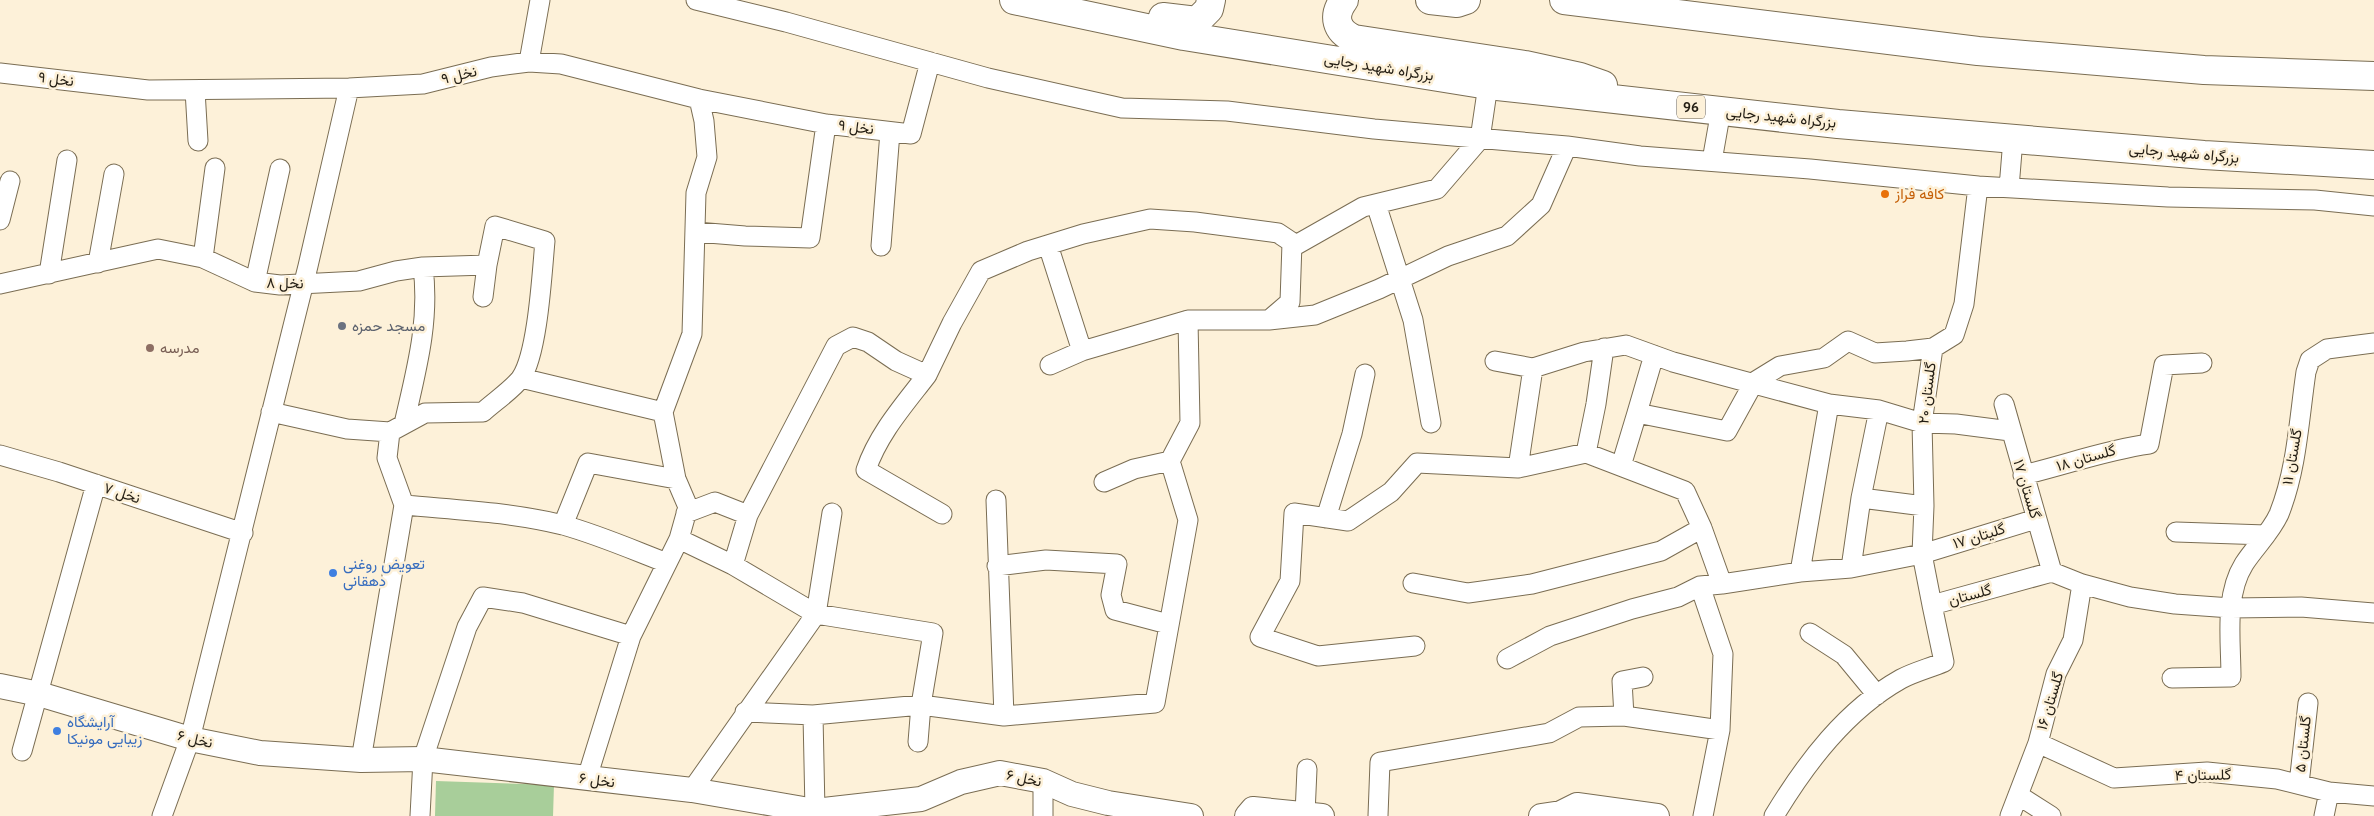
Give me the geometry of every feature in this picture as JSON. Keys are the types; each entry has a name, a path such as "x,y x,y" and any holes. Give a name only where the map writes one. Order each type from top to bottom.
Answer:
{"highway":[{"name":"بزرگراه شهید رجایی","path":"1014,0 1184,36 1488,85 1838,124 2367,168"},
{"path":"1069,12 1132,13 1197,21 1209,10 1211,0"},
{"path":"1344,0 1338,7 1337,21 1344,35 1354,39 1580,76 1646,102"},
{"path":"1430,0 1456,3 1466,0"},
{"path":"1564,0 1978,52 2204,70 2374,76"}],"street":[{"path":"529,62 540,0"},
{"path":"696,0 794,24 988,78 1122,108 1227,111 1480,140 1567,146 1640,156 1978,186 2168,197 2315,200 2374,206"},
{"name":"نخل ۹","path":"0,72 148,90 349,88 423,84 490,67 529,62 561,64 699,99 826,124 911,134 930,62"},
{"path":"942,514 866,470 872,453 892,422 928,375 952,322 981,271 1028,251 1150,219 1195,222 1278,233 1296,246 1363,207 1437,190 1480,140 1488,85"},
{"path":"162,816 190,739 243,533 349,88"},
{"path":"195,90 198,141"},
{"path":"587,778 631,636 679,539 688,507 676,479 664,412 692,334 696,193 707,157 704,121 699,99"},
{"path":"1712,161 1721,110"},
{"path":"696,232 810,238 826,124"},
{"path":"881,246 890,132"},
{"path":"2009,188 2013,139"},
{"path":"1050,365 1082,350 1188,320 1269,320 1315,315 1379,290 1448,256 1507,236 1541,205 1567,146"},
{"path":"49,274 68,160"},
{"path":"203,258 215,168"},
{"path":"255,282 280,169"},
{"path":"98,263 114,174"},
{"path":"0,220 10,181"},
{"name":"گلستان ۲۰","path":"1922,554 1924,506 1922,424 1933,348 1954,335 1964,304 1978,186"},
{"path":"1376,204 1413,320 1431,423"},
{"path":"271,412 347,429 397,428 425,413 484,412 521,378 530,352 540,299 545,240 495,226 482,297"},
{"path":"1269,320 1290,302 1292,243"},
{"path":"1048,245 1082,350"},
{"name":"نخل ۸","path":"0,284 158,249 203,258 255,282 280,284 359,281 396,271 423,267 487,264"},
{"path":"361,760 404,505 387,458 421,345 426,295 423,267"},
{"path":"745,712 813,716 921,704 1004,716 1155,703 1188,520 1170,461 1190,423 1188,320"},
{"path":"733,565 748,515 836,346 854,337 868,342 896,361 928,375"},
{"path":"1637,413 1727,431 1754,382 1780,366 1824,358 1848,342 1875,352 1933,348"},
{"name":"گلستان ۱۱","path":"2172,678 2231,677 2231,608 2235,585 2243,565 2278,516 2291,477 2306,372 2310,360 2326,349 2374,343"},
{"path":"1495,361 1533,368 1584,352 1626,345 1673,362 1754,382 1828,404 1879,410 1922,424 1956,424 2010,432"},
{"path":"1586,454 1604,348"},
{"path":"1621,466 1654,355"},
{"name":"گلستان ۱۸","path":"2023,475 2123,448 2149,444 2164,365 2202,363"},
{"path":"1518,468 1533,368"},
{"path":"1326,518 1352,434 1365,374"},
{"path":"521,378 664,412"},
{"path":"1800,572 1828,404"},
{"name":"گلستان ۱۷","path":"2004,404 2010,432 2052,572"},
{"path":"1851,568 1861,498 1879,410"},
{"path":"1415,646 1318,656 1260,637 1290,581 1294,514 1348,520 1391,492 1417,463 1518,468 1586,454 1685,491 1702,528 1722,584"},
{"name":"نخل ۷","path":"0,455 96,484 243,533"},
{"path":"1104,482 1134,469 1170,461"},
{"path":"563,525 588,463 676,479"},
{"path":"22,751 96,484"},
{"path":"1861,498 1924,506"},
{"path":"996,500 1004,716"},
{"path":"686,512 715,502 748,515"},
{"path":"404,505 477,510 563,525 609,540 667,563"},
{"path":"692,790 745,712 816,614 832,514"},
{"name":"گلیتان ۱۷","path":"1922,554 2036,519"},
{"path":"1413,583 1468,593 1532,584 1661,551 1702,528"},
{"path":"2176,532 2266,535"},
{"path":"679,539 733,565 816,614 933,633 921,704 918,742"},
{"path":"1507,659 1550,636 1632,609 1678,597 1700,586 1800,572 1851,568 1922,554"},
{"name":"گلستان","path":"1922,554 1932,605 2052,572"},
{"path":"997,566 1046,560 1117,564 1111,595 1115,610 1168,624"},
{"path":"2052,572 2082,584 2130,597 2175,604 2231,608 2282,606 2374,614"},
{"name":"گلستان ۱۶","path":"2010,816 2038,743 2056,674 2073,640 2082,584"},
{"path":"1700,586 1723,654 1720,730 1703,816"},
{"path":"420,816 422,759 467,627 483,597 522,603 631,636"},
{"path":"1774,816 1806,767 1830,736 1877,695 1902,679 1944,662 1932,605"},
{"path":"1810,633 1844,655 1877,695"},
{"path":"1624,716 1622,681 1643,676"},
{"name":"نخل ۶","path":"0,686 39,694 190,739 260,753 361,760 422,759 692,790 816,813 922,799 961,782 1000,773 1043,781 1108,809 1186,816"},
{"name":"گلستان ۵","path":"2299,784 2308,703"},
{"path":"813,716 816,813"},
{"path":"1378,816 1380,762 1548,733 1579,717 1624,716 1720,730"},
{"name":"گلستان ۴","path":"2038,743 2114,778 2206,772 2277,779 2329,792 2374,796"},
{"path":"1247,816 1253,809 1314,815 1307,769"},
{"path":"1043,781 1043,816"},
{"path":"2324,816 2329,792"},
{"path":"2018,795 2051,816"},
{"path":"1554,815 1578,805 1656,816"}],"green space":[{"path":"436,781 554,785 553,816 435,816"}],"place":[{"name":"کافه فراز","path":"1885,194"},
{"name":"مسجد حمزه","path":"342,326"},
{"name":"مدرسه","path":"150,348"},
{"name":"تعویض روغنی دهقانی","path":"333,573"},
{"name":"آرایشگاه زیبایی مونیکا","path":"57,731"}]}
